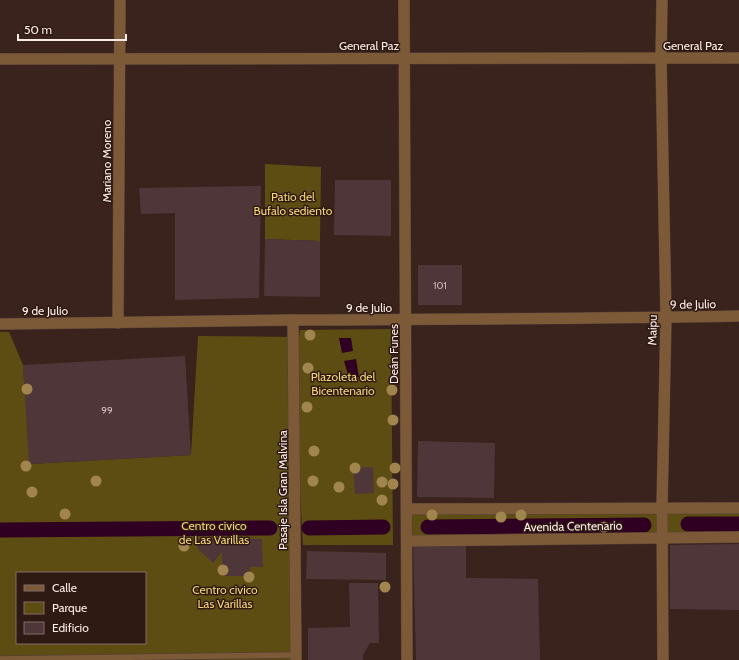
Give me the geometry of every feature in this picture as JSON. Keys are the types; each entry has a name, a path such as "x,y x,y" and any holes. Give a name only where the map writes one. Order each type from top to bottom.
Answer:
{"street":[{"name":"Mariano Moreno","path":"118,323 120,0"},
{"name":"Deán Funes","path":"404,0 407,660"},
{"name":"Maipu","path":"662,0 661,58 666,317 662,508 663,660"},
{"name":"General Paz","path":"0,59 739,58"},
{"name":"9 de Julio","path":"0,324 739,316"},
{"name":"Pasaje Isla Gran Malvina","path":"293,320 296,658"},
{"name":"Avenida Centenario","path":"407,509 739,508"},
{"name":"Avenida Centenario","path":"406,541 739,537"}],"lane":[{"path":"0,659 296,658"}],"green space":[{"name":"Patio del Bufalo sediento","path":"265,164 321,167 320,241 265,239"},
{"name":"Centro civico de Las Varillas","path":"391,329 393,545 303,545 294,383 296,660 0,660 0,332 9,332 23,365 30,464 191,455 198,336 293,337 294,367 300,330"},
{"path":"739,511 739,534 411,537 411,513"}],"shaded area":[{"path":"339,338 351,338 353,351 342,353"},
{"path":"356,359 359,377 349,378 344,361"}],"building":[{"path":"335,180 391,180 391,236 334,235"},
{"path":"261,186 259,298 175,300 175,213 141,214 139,188"},
{"path":"265,239 320,241 320,297 264,296"},
{"path":"418,265 462,265 462,305 418,305"},
{"path":"185,356 191,455 29,464 23,365"},
{"path":"418,441 495,443 494,498 417,497"},
{"path":"373,467 374,493 355,494 353,468"},
{"path":"197,539 262,539 263,567 250,567 250,576 222,576 222,552 213,563 197,548"},
{"path":"739,544 739,610 670,609 670,545"},
{"path":"413,546 466,546 466,578 538,579 540,660 416,660"},
{"path":"307,551 386,553 386,580 306,579"},
{"path":"349,583 378,583 379,643 370,643 363,655 363,660 308,660 308,628 350,627"}],"waterway":[{"path":"688,524 739,524"},
{"path":"428,527 644,525"},
{"path":"309,528 383,527"},
{"path":"0,530 270,528"}],"park label":[{"name":"Plazoleta del Bicentenario","path":"343,383"},
{"name":"Centro civico Las Varillas","path":"225,596"}]}
